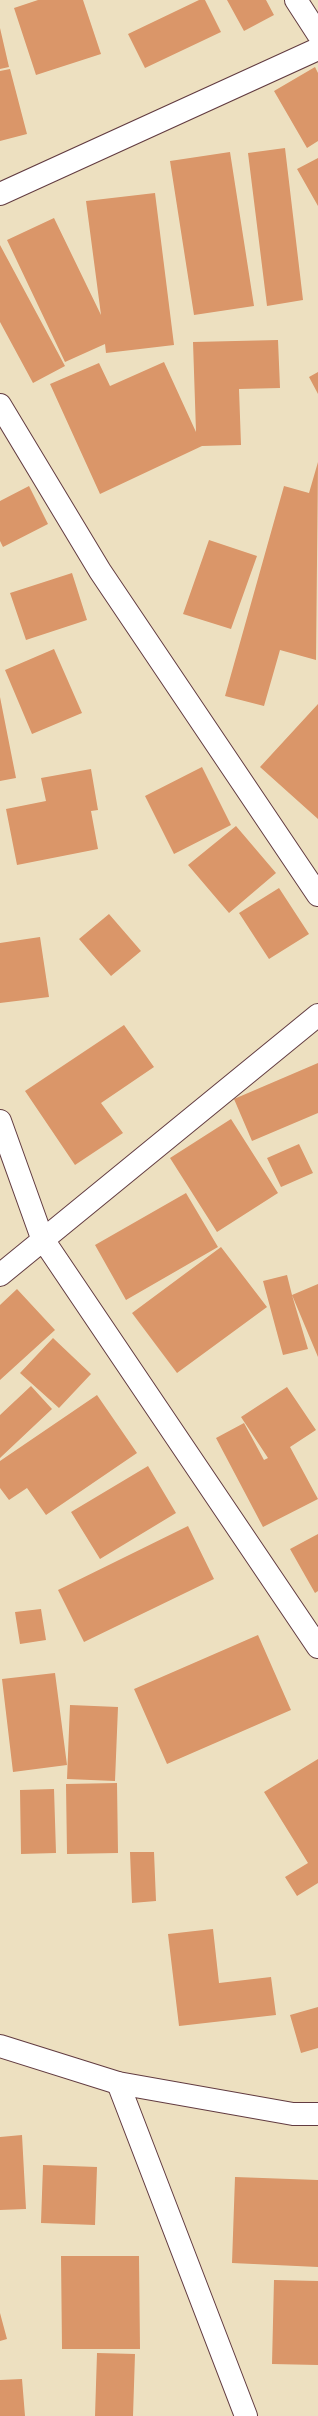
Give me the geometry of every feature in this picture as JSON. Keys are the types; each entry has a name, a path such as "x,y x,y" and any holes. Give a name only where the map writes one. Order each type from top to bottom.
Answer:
{"street":[{"path":"296,0 318,34"},
{"path":"0,194 318,49"},
{"path":"0,405 100,571 318,895"},
{"path":"0,1275 42,1238 318,1015"},
{"path":"0,1121 42,1238 318,1647"},
{"path":"0,2046 118,2083 293,2114 318,2114"},
{"path":"118,2083 246,2416"}],"building":[{"path":"38,0 83,0 101,54 36,75 14,8"},
{"path":"199,0 205,0 221,32 145,68 128,34"},
{"path":"227,0 266,0 274,15 244,31"},
{"path":"0,28 9,67 0,69"},
{"path":"315,67 318,73 318,141 307,148 274,91"},
{"path":"10,69 27,134 0,141 0,71"},
{"path":"285,148 303,300 267,306 248,153"},
{"path":"230,152 254,306 194,315 170,161"},
{"path":"318,158 318,206 297,169"},
{"path":"155,193 174,345 106,353 105,344 65,362 7,240 54,218 101,315 86,201"},
{"path":"0,245 65,366 33,383 0,322"},
{"path":"278,340 280,388 239,389 241,445 202,446 100,494 50,384 99,363 110,386 164,362 196,432 193,342"},
{"path":"318,372 318,394 309,377"},
{"path":"318,462 316,660 280,650 264,706 225,696 284,486 309,493"},
{"path":"29,486 48,524 3,547 0,541 0,501"},
{"path":"209,540 257,556 231,629 183,614"},
{"path":"72,573 87,620 26,640 10,593"},
{"path":"54,649 82,713 32,734 5,670"},
{"path":"0,697 16,778 0,781"},
{"path":"318,704 318,819 260,767"},
{"path":"202,767 231,825 174,854 145,796"},
{"path":"91,769 98,810 91,811 98,849 17,865 6,809 46,801 41,778"},
{"path":"236,826 276,873 229,913 188,865"},
{"path":"279,888 309,934 269,959 239,913"},
{"path":"109,914 141,951 111,976 79,939"},
{"path":"40,937 49,997 0,1003 0,943"},
{"path":"124,1025 154,1067 101,1103 123,1133 75,1165 25,1091"},
{"path":"318,1063 318,1113 252,1141 234,1099"},
{"path":"231,1119 278,1193 217,1232 170,1158"},
{"path":"299,1144 313,1173 281,1187 267,1158"},
{"path":"186,1193 218,1247 126,1300 95,1245"},
{"path":"221,1247 267,1307 177,1373 132,1313"},
{"path":"287,1275 308,1349 283,1355 263,1281"},
{"path":"318,1284 318,1357 292,1295"},
{"path":"17,1289 55,1330 0,1380 0,1305"},
{"path":"53,1338 91,1374 59,1408 20,1373"},
{"path":"31,1386 52,1409 0,1458 0,1415"},
{"path":"287,1387 316,1430 290,1447 318,1499 263,1527 216,1438 244,1423 264,1460 268,1458 241,1417"},
{"path":"97,1395 137,1453 46,1515 27,1488 9,1500 0,1488 0,1461"},
{"path":"148,1466 176,1513 100,1559 71,1512"},
{"path":"188,1526 214,1579 84,1642 58,1590"},
{"path":"318,1534 318,1591 315,1593 290,1549"},
{"path":"41,1609 46,1640 20,1644 15,1612"},
{"path":"258,1635 291,1710 167,1764 134,1689"},
{"path":"55,1673 67,1765 13,1772 2,1679"},
{"path":"70,1705 118,1707 115,1781 67,1779"},
{"path":"318,1759 318,1883 297,1896 285,1877 308,1863 264,1792"},
{"path":"117,1783 118,1853 67,1854 66,1784"},
{"path":"54,1789 56,1853 21,1854 20,1790"},
{"path":"130,1852 154,1852 156,1901 132,1903"},
{"path":"213,1929 219,1983 271,1977 276,2015 179,2026 168,1934"},
{"path":"318,2007 318,2048 301,2053 290,2015"},
{"path":"22,2135 26,2209 0,2210 0,2137"},
{"path":"43,2165 97,2167 95,2225 41,2223"},
{"path":"235,2177 318,2180 318,2267 232,2263"},
{"path":"61,2256 139,2256 140,2349 62,2349"},
{"path":"274,2280 318,2281 318,2365 272,2364"},
{"path":"0,2313 7,2339 0,2341"},
{"path":"97,2353 135,2354 133,2416 95,2416"},
{"path":"22,2379 25,2416 0,2416 0,2380"}]}
